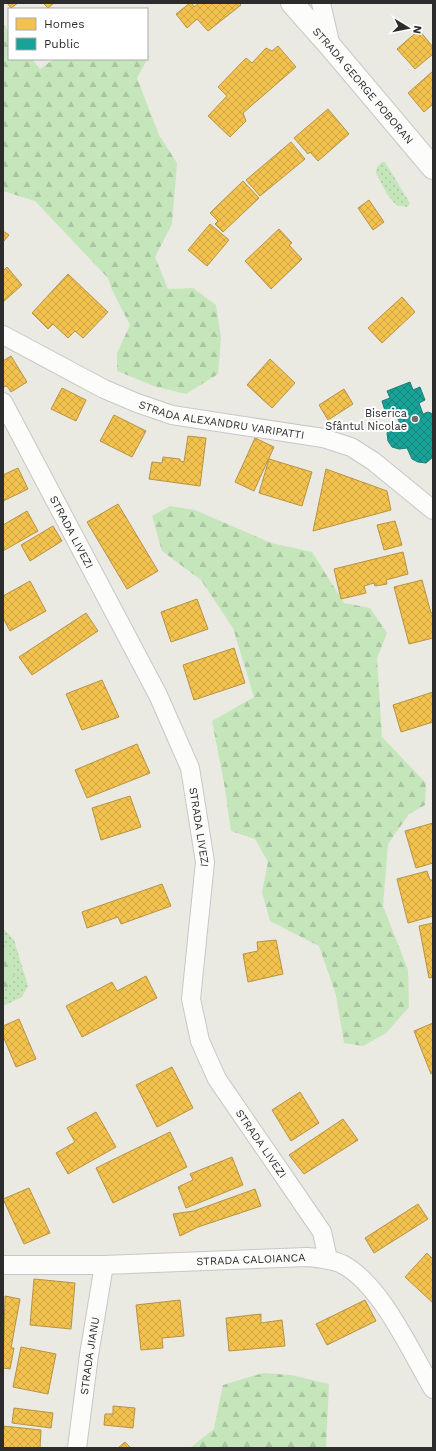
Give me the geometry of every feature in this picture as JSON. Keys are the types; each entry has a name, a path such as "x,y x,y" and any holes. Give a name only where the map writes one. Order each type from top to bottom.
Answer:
{"main road":[{"name":"STRADA GEORGE POBORAN","path":"292,3 433,168"}],"street":[{"path":"321,3 331,47"},
{"name":"STRADA ALEXANDRU VARIPATTI","path":"3,335 104,389 137,403 172,415 323,438 351,447 374,461 433,510"},
{"name":"STRADA LIVEZI","path":"3,402 158,695 190,768 205,862 191,999 200,1041 217,1079 322,1232 328,1259"},
{"name":"STRADA CALOIANCA","path":"3,1265 104,1265 307,1257 328,1259 343,1265 367,1284 390,1314 433,1389"},
{"name":"STRADA JIANU","path":"77,1448 89,1355 104,1265"}],"green space":[{"path":"3,24 8,30 8,60 33,60 40,69 53,60 147,60 137,78 159,135 177,163 172,224 155,257 168,289 193,288 216,305 221,338 218,374 186,394 154,386 117,371 117,353 130,325 112,290 108,278 35,201 3,191"},
{"path":"382,162 385,162 408,200 410,204 407,207 396,205 387,194 376,173 377,167"},
{"path":"170,506 195,510 271,543 312,552 344,603 370,608 387,633 377,658 382,737 426,783 425,805 409,814 388,844 383,906 408,970 409,1007 386,1033 363,1046 344,1043 336,995 319,946 270,921 262,892 268,862 255,839 231,831 224,783 212,721 254,697 233,628 201,580 162,551 152,516"},
{"path":"3,928 14,940 28,986 22,997 3,1006"},
{"path":"3,944 11,956 14,975 9,986 3,991"},
{"path":"263,1373 291,1375 329,1384 326,1448 190,1448 214,1429 223,1385"}],"building: Homes":[{"path":"7,3 18,3 11,8"},
{"path":"43,3 54,3 48,8"},
{"path":"192,3 194,7 199,3 239,3 241,5 208,31 197,19 187,28 176,14"},
{"path":"419,30 433,47 433,54 415,69 397,49"},
{"path":"278,46 296,67 243,113 246,121 230,137 208,116 227,96 218,87 246,58 252,63 266,48 272,51"},
{"path":"433,71 433,104 424,112 408,93"},
{"path":"328,109 349,134 318,161 310,152 308,154 294,138"},
{"path":"291,142 305,159 260,196 246,180"},
{"path":"243,181 259,198 223,232 215,224 218,221 210,213"},
{"path":"369,200 384,222 373,230 358,208"},
{"path":"210,224 229,240 207,266 188,250"},
{"path":"279,229 292,243 289,245 302,259 271,289 245,261"},
{"path":"3,231 9,235 3,242"},
{"path":"7,267 22,285 3,302 3,271"},
{"path":"68,274 108,312 83,338 75,331 68,338 53,324 48,329 32,313"},
{"path":"402,297 415,312 382,343 368,328"},
{"path":"11,356 27,382 11,392 7,386 3,387 3,361"},
{"path":"270,359 295,383 272,408 247,385"},
{"path":"62,388 86,400 76,421 51,409"},
{"path":"344,389 353,404 328,420 319,405"},
{"path":"114,415 146,431 132,457 100,441"},
{"path":"188,436 206,438 200,486 149,479 152,462 162,463 163,457 180,459 180,461 184,462"},
{"path":"255,438 274,447 254,491 235,482"},
{"path":"269,459 312,472 302,506 259,493"},
{"path":"18,468 28,489 3,501 3,475"},
{"path":"326,469 387,491 391,510 313,531"},
{"path":"118,504 158,571 127,589 87,522"},
{"path":"27,511 38,531 3,551 3,525"},
{"path":"395,521 402,545 384,550 377,525"},
{"path":"53,526 62,541 30,561 21,545"},
{"path":"403,552 408,574 386,580 387,584 375,586 374,583 364,586 366,593 341,599 334,569"},
{"path":"422,580 431,613 433,612 433,638 409,644 394,587"},
{"path":"30,581 46,611 10,631 3,618 3,596"},
{"path":"197,599 208,629 171,642 161,612"},
{"path":"86,613 98,631 32,675 19,657"},
{"path":"234,648 245,683 194,700 183,665"},
{"path":"102,680 119,717 82,730 66,694"},
{"path":"433,692 433,722 401,732 393,705"},
{"path":"137,744 150,773 87,798 75,770"},
{"path":"130,796 141,827 101,840 92,808"},
{"path":"433,823 433,863 416,868 405,831"},
{"path":"427,871 430,880 433,880 433,916 408,923 397,879"},
{"path":"162,884 171,906 121,924 118,917 87,928 82,912"},
{"path":"433,923 433,977 429,978 419,926"},
{"path":"276,940 283,974 248,982 243,954 258,951 257,942"},
{"path":"146,976 157,998 82,1037 66,1006 112,982 117,991"},
{"path":"19,1019 36,1059 16,1067 3,1036 3,1026"},
{"path":"433,1023 433,1073 431,1074 414,1031"},
{"path":"172,1067 193,1108 157,1127 136,1085"},
{"path":"300,1092 319,1123 291,1141 272,1110"},
{"path":"96,1112 116,1147 68,1174 56,1153 75,1142 67,1128"},
{"path":"343,1119 358,1140 304,1174 289,1155"},
{"path":"170,1132 187,1167 113,1203 96,1168"},
{"path":"232,1157 243,1185 186,1208 178,1187 193,1180 190,1174"},
{"path":"29,1188 50,1233 24,1244 3,1199"},
{"path":"255,1189 261,1206 198,1227 180,1236 173,1214 194,1211"},
{"path":"418,1204 428,1219 374,1253 365,1238"},
{"path":"427,1253 433,1259 433,1303 405,1277"},
{"path":"34,1279 75,1283 71,1329 30,1325"},
{"path":"5,1296 20,1299 11,1348 14,1348 10,1369 3,1368"},
{"path":"180,1300 184,1336 162,1338 163,1348 141,1350 136,1305"},
{"path":"365,1300 376,1321 327,1345 316,1324"},
{"path":"261,1314 261,1323 282,1320 285,1346 229,1351 226,1318"},
{"path":"21,1347 56,1354 48,1394 13,1387"},
{"path":"113,1406 135,1408 133,1428 104,1425 105,1414 113,1414"},
{"path":"14,1408 53,1413 51,1428 12,1423"},
{"path":"3,1426 41,1430 40,1448 3,1448"},
{"path":"125,1442 131,1448 118,1448"}],"building: Public":[{"name":"Biserica Sfântul Nicolae","path":"410,382 413,390 420,387 425,400 419,403 423,414 428,412 433,414 433,434 431,436 433,443 433,457 426,463 418,462 412,459 407,448 399,449 392,447 388,441 387,433 391,427 400,424 395,411 386,414 382,401 390,398 387,391"}],"place":[{"name":"Biserica Sfântul Nicolae","path":"415,419"}]}
